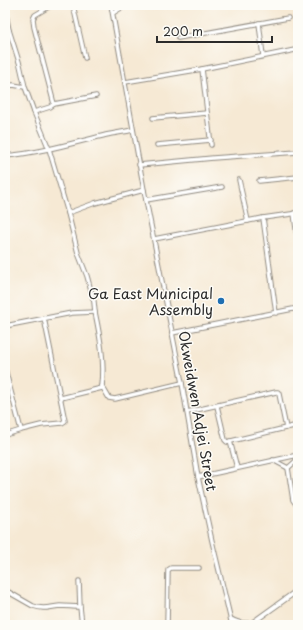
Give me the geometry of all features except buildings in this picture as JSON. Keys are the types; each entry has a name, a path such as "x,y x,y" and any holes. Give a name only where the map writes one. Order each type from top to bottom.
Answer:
{"street":[{"path":"52,5 38,13 33,19 54,104"},
{"path":"73,5 85,58"},
{"name":"Okweidwen Adjei Street","path":"111,5 139,164 182,383 198,477 213,548 232,625"},
{"path":"113,13 126,5"},
{"path":"5,10 7,30 20,65 25,87 49,149 78,253 87,276 94,302 94,312 101,342 103,367 102,386 109,398 115,399 182,383"},
{"path":"178,38 288,18"},
{"path":"259,23 263,56"},
{"path":"125,82 202,69 296,50"},
{"path":"202,69 211,145"},
{"path":"5,86 13,85 25,87"},
{"path":"34,112 54,104 96,96"},
{"path":"153,118 207,113"},
{"path":"5,156 49,149 133,130"},
{"path":"157,145 211,140"},
{"path":"139,164 298,152"},
{"path":"259,181 298,177"},
{"path":"239,180 248,221"},
{"path":"146,200 222,187"},
{"path":"68,213 94,203 144,190"},
{"path":"154,239 296,213 298,244"},
{"path":"263,218 276,313"},
{"path":"172,333 298,308"},
{"path":"5,326 72,313 94,312"},
{"path":"5,435 41,425 62,423 65,420 44,318"},
{"path":"5,368 21,430"},
{"path":"61,398 102,388 102,386"},
{"path":"187,412 278,392 286,428"},
{"path":"217,406 225,440 228,442 298,425"},
{"path":"230,441 237,468"},
{"path":"198,477 298,454"},
{"path":"288,468 298,459"},
{"path":"273,460 288,468"},
{"path":"288,468 293,500 298,507"},
{"path":"298,537 298,550"},
{"path":"167,625 168,570 171,568 199,568"},
{"path":"79,581 82,625"},
{"path":"5,590 38,608 45,609 64,606 80,607"},
{"path":"231,619 237,622 251,624 298,590"}],"place":[{"name":"Ga East Municipal Assembly","path":"221,301"}]}
